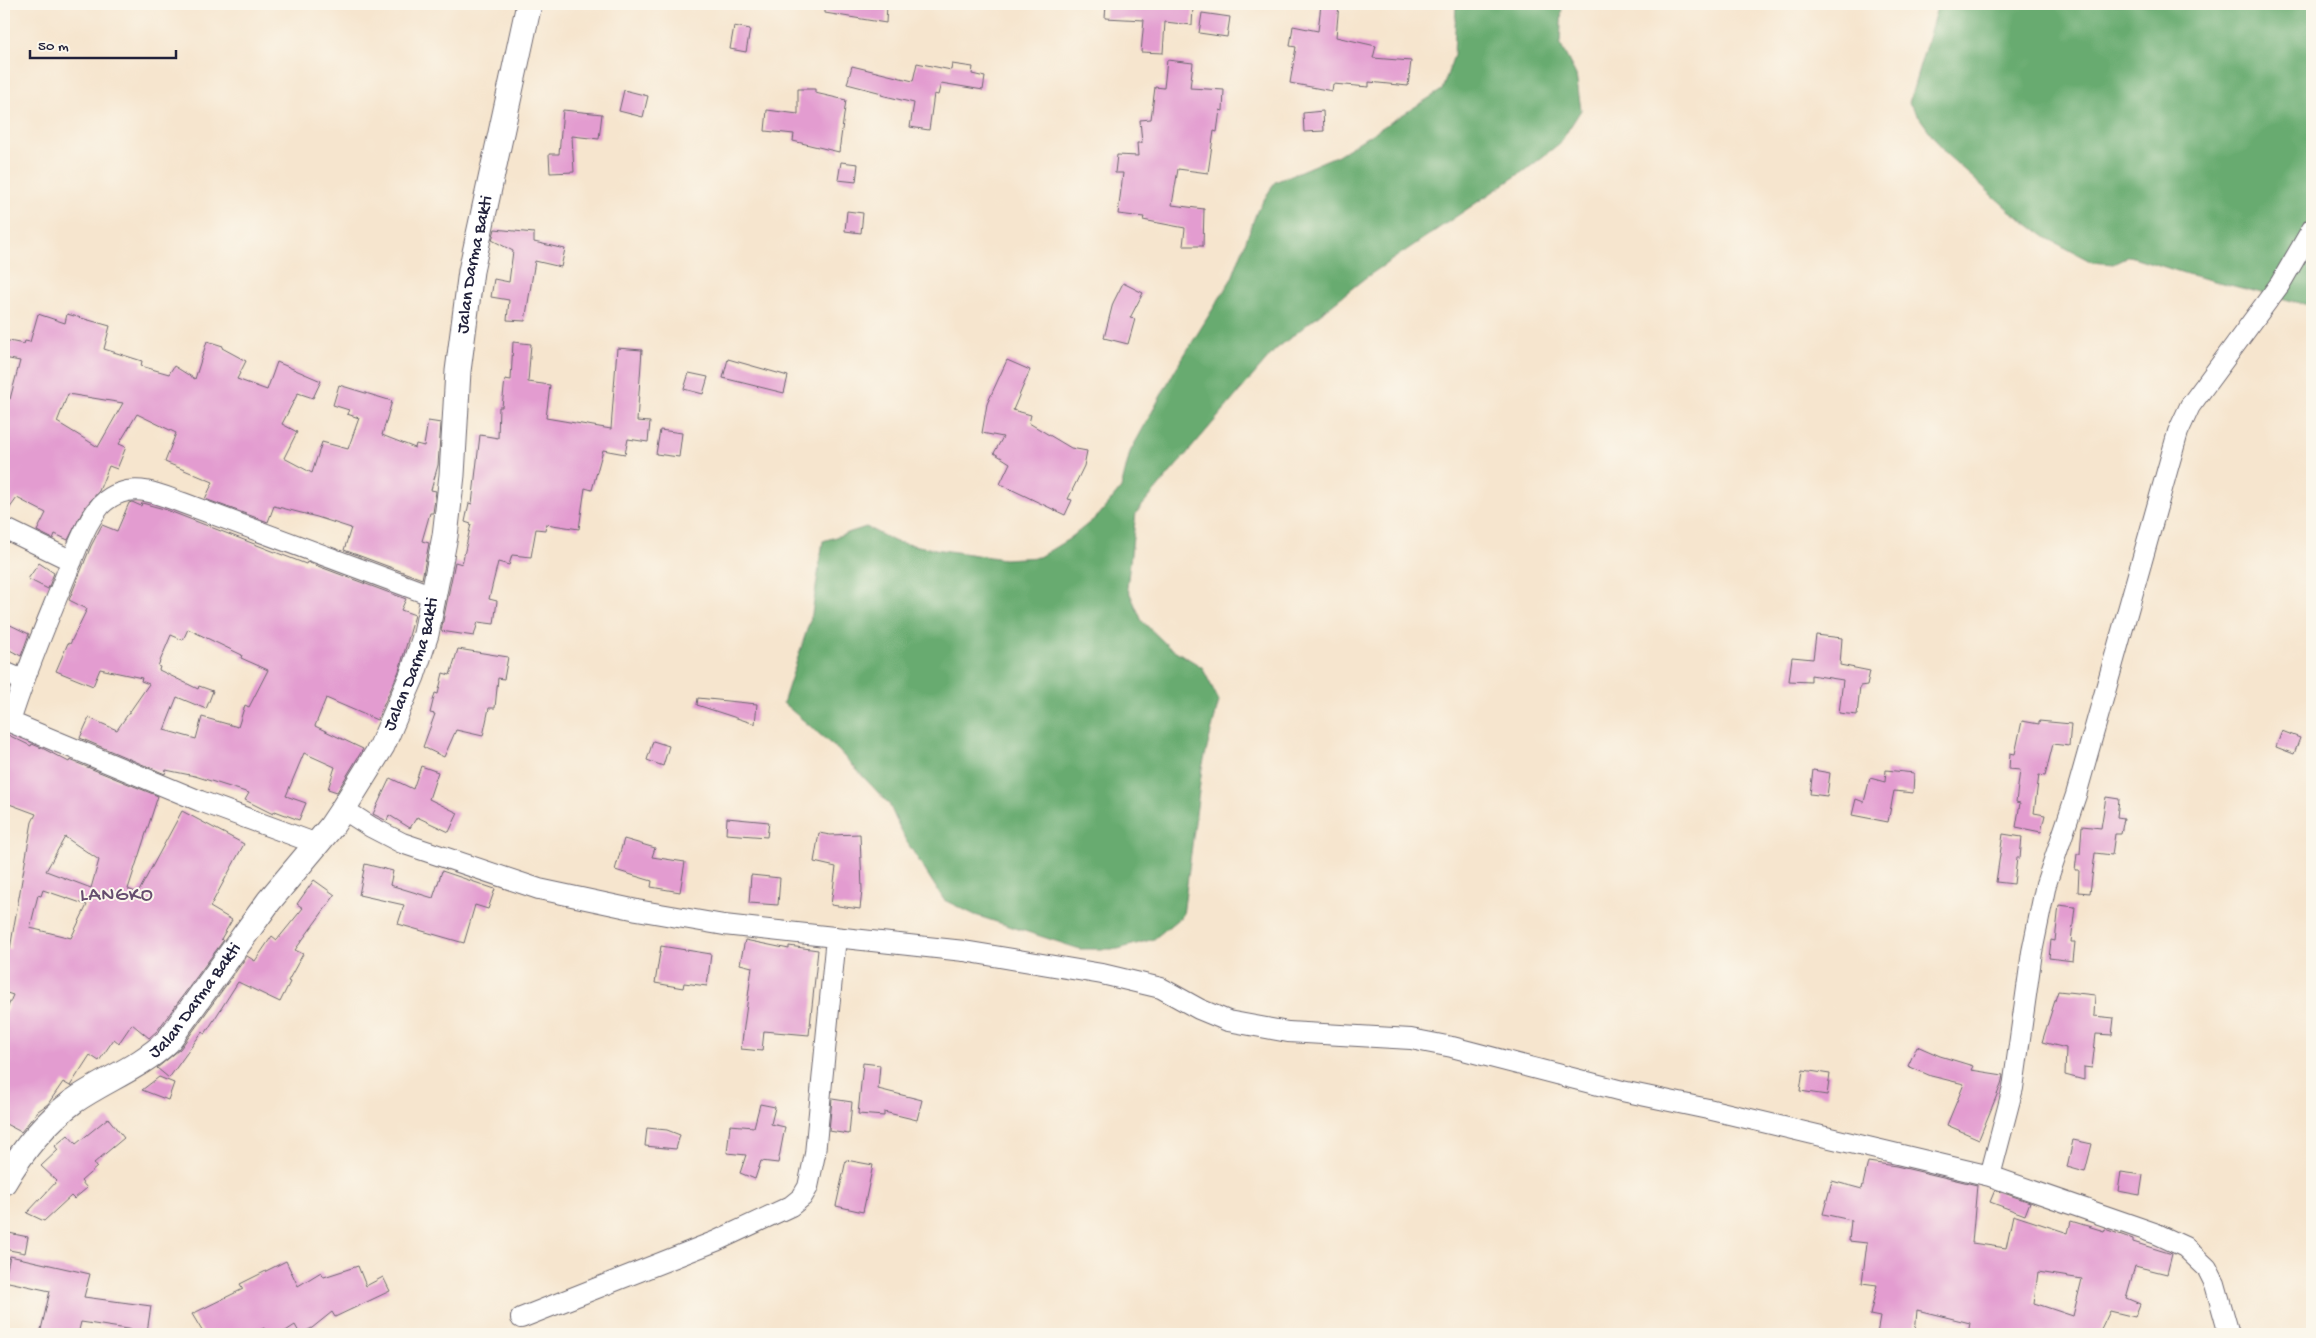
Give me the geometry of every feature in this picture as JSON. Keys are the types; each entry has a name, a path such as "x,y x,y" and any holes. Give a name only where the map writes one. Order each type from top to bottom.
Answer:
{"street":[{"name":"Jalan Darma Bakti","path":"4,1182 23,1151 57,1114 90,1091 149,1058 168,1041 269,901 317,844 343,809 370,767 392,724 426,634 445,536 452,475 463,320 529,4"},
{"path":"1990,1176 2013,1088 2032,952 2046,884 2076,795 2178,432 2190,406 2280,284 2312,229"},
{"path":"317,844 7,729 23,680 72,561 102,505 120,493 133,490 145,491 183,502 433,596"},
{"path":"4,528 72,561"},
{"path":"4,672 23,680"},
{"path":"343,809 371,827 402,843 539,889 637,910 724,925 964,951 1128,980 1161,988 1199,1009 1228,1021 1280,1030 1411,1040 1452,1047 1622,1091 1708,1108 1990,1176 2157,1234 2185,1247 2198,1258 2215,1284 2229,1334"},
{"path":"521,1318 716,1241 791,1206 802,1197 808,1187 815,1154 836,936"}],"green space":[{"path":"1456,4 1562,4 1560,44 1576,75 1581,110 1560,143 1531,166 1365,278 1275,350 1136,513 1127,587 1142,621 1169,647 1202,667 1219,701 1202,768 1183,915 1154,939 1118,949 1080,949 975,915 944,900 905,839 889,804 838,750 783,703 812,614 823,541 866,527 896,542 935,549 1004,559 1039,557 1069,539 1099,515 1121,488 1130,452 1175,370 1232,278 1257,211 1275,182 1338,155 1442,90 1454,55"},
{"path":"1938,4 2312,4 2312,306 2187,274 2130,256 2113,264 2092,262 2047,238 2009,210 1945,153 1909,103"}],"building":[{"path":"825,4 887,4 886,23 825,13"},
{"path":"1106,4 1158,4 1193,7 1192,25 1165,22 1163,53 1141,52 1144,20 1105,18"},
{"path":"1321,4 1339,4 1336,37 1376,46 1373,58 1411,61 1408,86 1369,82 1369,87 1333,84 1332,91 1290,83 1296,47 1290,46 1293,26 1318,31"},
{"path":"1202,13 1230,17 1227,37 1199,33"},
{"path":"734,26 750,29 746,52 730,49"},
{"path":"1167,60 1193,63 1190,88 1224,90 1223,111 1220,110 1217,132 1214,131 1208,173 1178,169 1172,205 1204,209 1203,246 1183,246 1185,228 1143,220 1144,217 1118,214 1123,173 1115,173 1117,155 1138,156 1137,143 1142,143 1140,120 1151,119 1155,87 1164,88"},
{"path":"917,63 951,70 952,64 973,67 972,74 985,77 983,90 941,83 938,95 934,94 929,130 910,127 914,103 847,84 852,66 913,81"},
{"path":"798,89 815,89 815,93 846,100 839,152 793,141 794,134 765,131 767,110 798,114"},
{"path":"624,90 648,96 643,117 619,111"},
{"path":"563,110 602,114 599,139 572,136 574,172 550,173 549,154 559,154"},
{"path":"1323,111 1324,131 1304,132 1303,113"},
{"path":"841,162 858,164 856,182 838,180"},
{"path":"847,211 863,213 861,233 845,231"},
{"path":"495,229 534,233 534,242 565,249 561,267 535,261 525,321 507,320 509,300 491,297 494,279 509,282 513,251 492,240"},
{"path":"1123,283 1143,293 1130,318 1135,319 1128,344 1104,338 1113,303"},
{"path":"38,314 65,323 67,314 110,326 104,349 142,361 141,366 169,374 174,366 195,379 207,341 223,346 222,348 246,361 237,379 267,390 277,362 321,381 313,398 298,393 282,424 297,432 284,458 312,473 322,442 348,449 359,418 347,414 349,410 333,405 339,385 392,401 382,435 415,448 416,444 424,446 428,421 441,423 438,465 431,490 436,491 433,513 430,513 422,541 429,543 422,579 344,550 351,528 274,506 268,522 205,499 213,482 165,462 176,433 137,414 119,444 126,447 117,469 109,466 99,491 85,507 68,540 55,534 53,539 37,531 46,513 17,498 4,516 4,409 6,398 10,399 20,361 4,358 4,340 24,344 25,341 30,342","holes":["68,394 123,403 98,447 57,422"]},
{"path":"513,342 531,344 528,382 550,385 546,418 611,429 617,348 642,350 637,421 650,422 648,442 628,439 625,454 603,450 592,490 585,488 579,529 546,524 545,530 536,529 531,557 512,555 509,565 498,562 489,599 497,601 494,624 478,622 474,636 441,631 455,562 462,564 471,524 465,522 469,503 472,504 480,435 498,438 499,407 502,407 505,379 511,380"},
{"path":"728,359 788,376 784,393 723,378"},
{"path":"1007,360 1030,370 1013,410 1031,415 1029,423 1071,448 1087,451 1084,466 1068,499 1072,500 1065,515 1000,484 1010,463 994,453 1003,437 982,433 987,404"},
{"path":"689,373 708,377 703,394 684,389"},
{"path":"660,430 682,433 679,457 656,454"},
{"path":"132,502 141,506 142,503 164,509 306,564 307,562 406,599 401,610 415,615 399,671 377,720 326,698 315,726 363,749 337,792 328,789 335,767 304,753 286,796 306,803 299,820 275,811 273,814 245,800 249,793 195,776 166,770 165,774 80,738 89,718 117,730 149,684 141,681 142,678 100,669 93,686 56,671 68,643 70,644 87,609 69,600 91,546 102,525 117,531 129,503","holes":["188,629 242,655 241,658 268,670 249,707 245,705 238,727 202,717 196,739 164,730 177,697 206,709 213,691 199,686 198,689 159,670 160,667 158,666 171,635 183,640"]},
{"path":"39,563 54,573 48,589 28,579"},
{"path":"4,622 29,634 21,656 4,647"},
{"path":"1816,635 1842,638 1840,665 1870,671 1867,685 1860,686 1857,715 1839,713 1843,680 1811,675 1811,682 1789,681 1792,657 1813,659"},
{"path":"458,649 508,657 504,679 498,678 495,708 489,708 483,736 456,730 444,757 423,747 435,714 430,713 435,693 438,694 443,673 450,675"},
{"path":"698,698 757,704 755,724 697,705"},
{"path":"2022,721 2039,724 2039,721 2071,724 2069,746 2053,744 2045,776 2039,775 2034,813 2045,815 2041,832 2016,827 2020,803 2016,802 2020,770 2009,769 2010,753 2015,754"},
{"path":"2282,731 2300,738 2294,754 2276,747"},
{"path":"4,733 31,746 32,744 44,749 69,762 70,760 158,796 128,889 138,893 182,811 244,844 210,907 232,920 221,939 223,941 157,1031 149,1038 132,1024 119,1043 114,1039 99,1061 90,1055 70,1086 63,1082 48,1104 38,1111 21,1132 4,1123 4,1016 13,995 4,992 4,948 10,949 32,822 36,814 4,802","holes":["65,837 99,860 91,888 46,871","43,890 87,905 71,938 30,928 38,895 41,896"]},
{"path":"653,741 669,746 663,766 647,760"},
{"path":"421,766 438,772 429,799 458,813 449,832 417,817 410,828 389,815 387,821 373,814 390,778 413,789"},
{"path":"1813,770 1830,773 1827,796 1810,794"},
{"path":"1886,770 1914,773 1913,793 1894,791 1888,822 1852,815 1856,799 1864,802 1870,778 1885,782"},
{"path":"2106,797 2119,799 2117,817 2124,818 2121,834 2115,834 2112,855 2095,853 2090,893 2078,892 2079,870 2075,870 2077,854 2080,854 2082,826 2101,828"},
{"path":"727,818 769,822 767,837 726,834"},
{"path":"819,833 830,835 860,834 862,890 860,909 831,905 836,867 814,862"},
{"path":"2003,834 2022,837 2020,858 2017,858 2014,884 1996,882"},
{"path":"624,839 655,848 652,857 685,862 680,892 651,887 652,881 615,870"},
{"path":"365,864 393,871 390,885 433,898 442,871 495,889 488,909 475,905 464,943 398,924 404,905 359,895"},
{"path":"751,875 780,878 778,905 749,903"},
{"path":"314,880 335,895 295,950 303,954 288,981 290,982 280,1002 238,982 205,1034 202,1032 169,1078 157,1068 180,1049 247,956 255,961 272,936 277,940 303,908 297,904"},
{"path":"2059,905 2075,907 2071,942 2075,942 2073,961 2049,958 2051,940 2055,941"},
{"path":"745,940 789,949 789,946 818,950 809,1035 764,1031 762,1051 741,1049 752,967 740,964"},
{"path":"661,946 711,954 707,986 684,983 683,988 655,983"},
{"path":"2058,991 2095,995 2094,1016 2114,1018 2112,1035 2096,1034 2092,1068 2084,1067 2084,1080 2065,1075 2066,1048 2042,1042"},
{"path":"1917,1046 1940,1056 1973,1066 1971,1070 2003,1075 2001,1085 1979,1139 1947,1125 1964,1084 1931,1076 1908,1066"},
{"path":"863,1063 880,1065 878,1089 922,1100 917,1120 884,1112 884,1116 858,1114"},
{"path":"1803,1070 1830,1074 1827,1095 1800,1091"},
{"path":"159,1077 174,1083 168,1100 142,1090"},
{"path":"832,1099 852,1102 849,1134 829,1131"},
{"path":"760,1104 775,1107 771,1124 785,1127 778,1163 761,1161 755,1179 740,1173 746,1155 727,1153 730,1125 754,1127"},
{"path":"108,1118 124,1138 94,1163 97,1167 81,1181 87,1188 74,1199 71,1196 44,1221 27,1213 57,1181 41,1166 58,1150 55,1146 68,1135 76,1144"},
{"path":"647,1128 667,1130 680,1135 676,1149 645,1146"},
{"path":"2073,1140 2092,1144 2085,1172 2067,1167"},
{"path":"846,1160 873,1165 863,1212 836,1206"},
{"path":"1868,1162 1896,1166 1977,1185 1972,1243 2006,1248 2013,1215 2068,1233 2071,1221 2104,1231 2105,1229 2133,1239 2133,1242 2172,1254 2167,1274 2135,1266 2126,1298 2140,1304 2135,1317 2110,1311 2099,1334 1968,1334 1970,1323 1917,1310 1915,1334 1877,1334 1880,1317 1870,1315 1877,1285 1862,1283 1867,1243 1849,1241 1851,1220 1823,1214 1832,1181 1862,1189","holes":["2038,1272 2082,1279 2073,1316 2034,1303"]},
{"path":"2121,1172 2143,1175 2140,1195 2118,1191"},
{"path":"1995,1190 2030,1202 2025,1215 1990,1202"},
{"path":"4,1232 28,1237 25,1253 4,1249"},
{"path":"10,1256 90,1274 84,1297 151,1306 147,1332 81,1322 78,1334 40,1334 50,1291 4,1281"},
{"path":"286,1261 298,1286 321,1272 324,1277 358,1266 366,1286 383,1277 390,1291 335,1317 332,1312 312,1328 300,1334 295,1325 281,1334 269,1334 264,1328 251,1334 204,1334 192,1314 243,1289 240,1284"}],"district":[{"name":"LANGKO","path":"117,896"}]}
